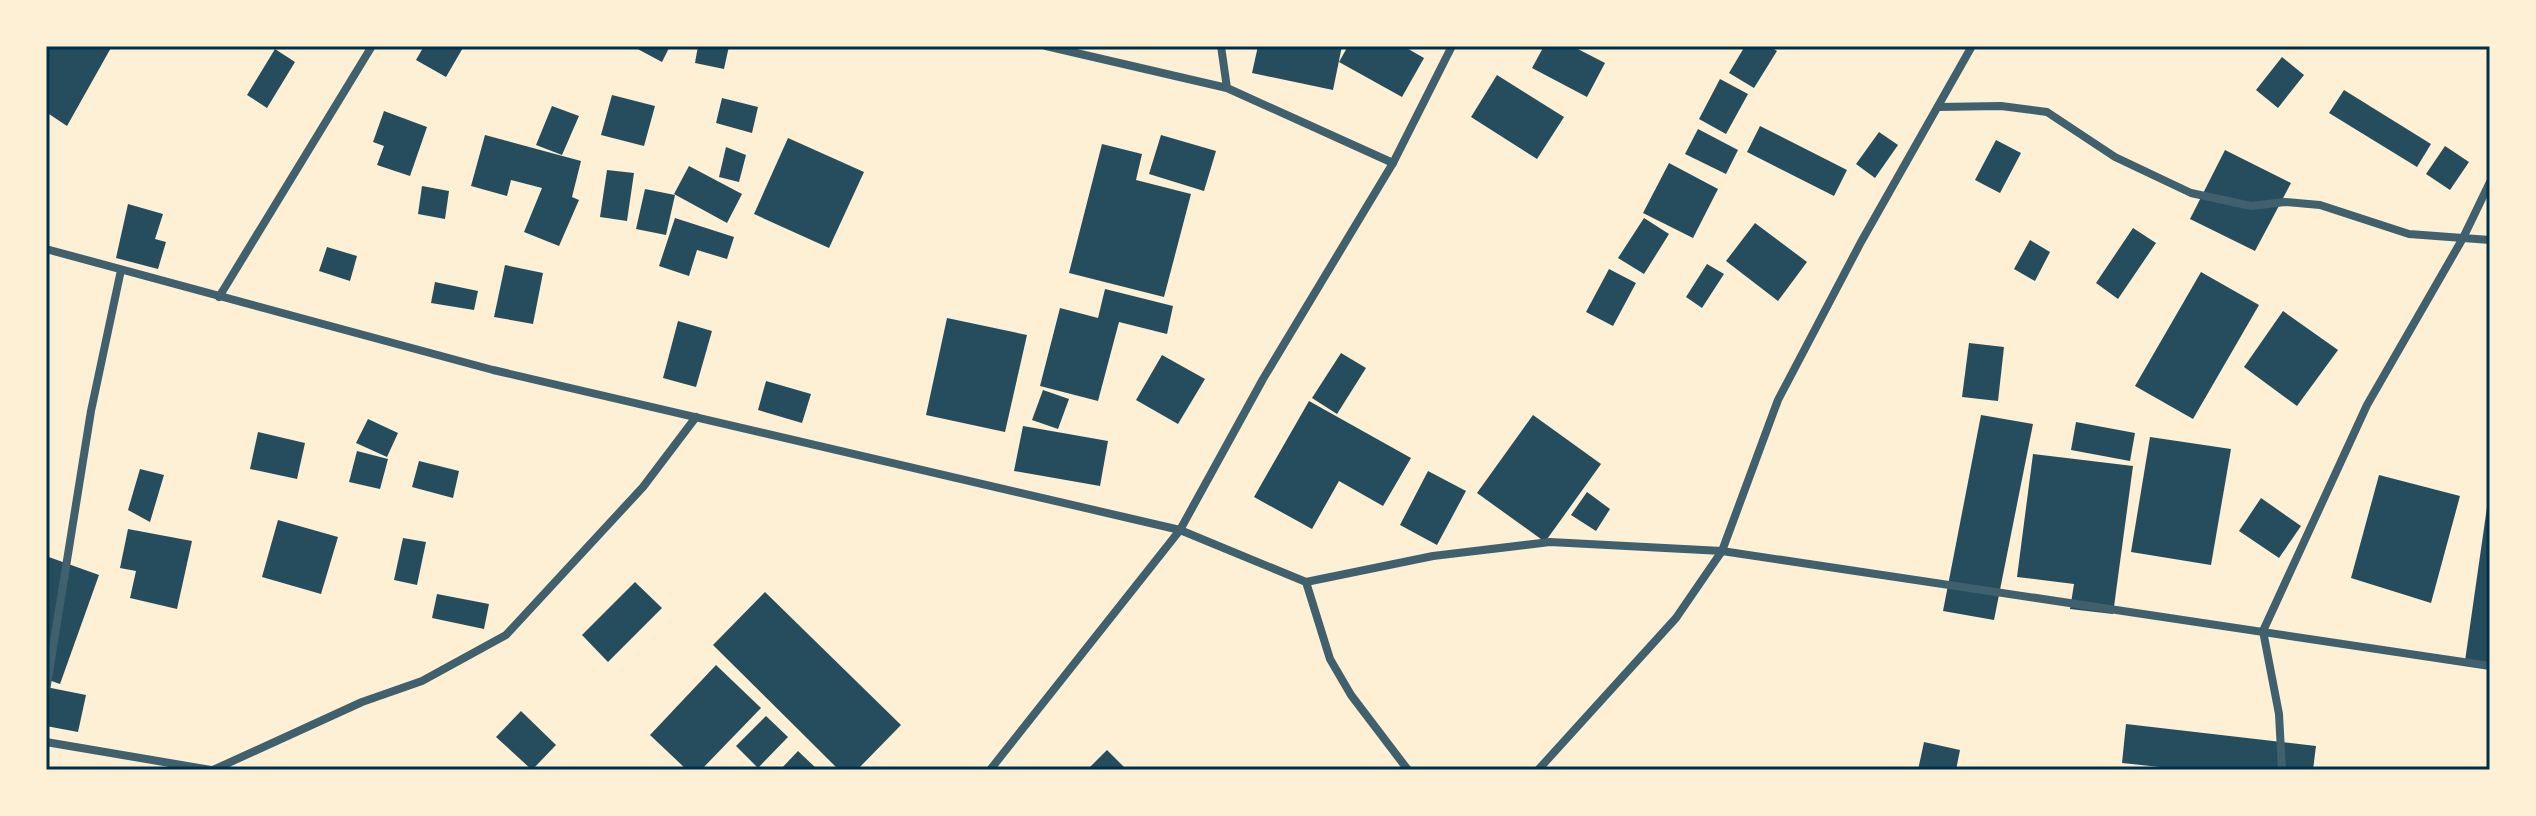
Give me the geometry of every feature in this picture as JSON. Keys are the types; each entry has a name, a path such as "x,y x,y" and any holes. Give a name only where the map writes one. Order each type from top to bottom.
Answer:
{"street":[{"path":"219,297 372,46"},
{"path":"1046,46 1227,88 1393,163"},
{"path":"1221,46 1227,88"},
{"path":"990,770 1180,530 1263,379 1393,163 1452,46"},
{"path":"1538,770 1676,618 1722,551 1778,400 1861,242 1972,46"},
{"path":"1938,107 2001,106 2047,112 2115,157 2191,193 2251,206 2285,202 2320,205 2409,234 2490,240"},
{"path":"2282,770 2279,714 2263,631 2367,405 2463,238 2490,182"},
{"path":"46,249 493,370 1180,530 1306,582 1433,556 1550,542 1722,551 2490,666"},
{"path":"46,691 91,411 121,270"},
{"path":"46,742 212,770 362,702 422,681 506,635 643,487 696,417"},
{"path":"1306,582 1330,659 1351,695 1408,770"}],"building":[{"path":"46,46 112,46 67,126 46,112"},
{"path":"424,46 464,46 446,77 416,60"},
{"path":"632,46 670,46 662,62"},
{"path":"698,46 729,46 724,69 695,63"},
{"path":"1258,46 1342,46 1333,90 1252,73"},
{"path":"1348,46 1403,46 1424,58 1402,97 1339,62"},
{"path":"1544,46 1572,46 1605,63 1587,97 1532,68"},
{"path":"1745,46 1769,46 1777,51 1754,88 1729,73"},
{"path":"275,49 295,62 267,108 247,95"},
{"path":"2282,57 2304,75 2278,108 2256,90"},
{"path":"1497,75 1564,117 1537,159 1471,117"},
{"path":"1720,79 1748,94 1726,134 1699,119"},
{"path":"2344,90 2431,144 2417,167 2329,113"},
{"path":"612,95 655,106 644,146 601,135"},
{"path":"722,98 758,107 752,133 716,123"},
{"path":"552,106 579,116 562,155 536,145"},
{"path":"384,111 427,127 410,176 377,165 384,146 373,142"},
{"path":"1760,126 1847,170 1834,196 1747,152"},
{"path":"1698,129 1738,150 1726,174 1685,154"},
{"path":"1879,132 1898,145 1875,178 1856,164"},
{"path":"485,135 581,161 572,197 579,200 559,246 524,232 542,188 511,180 507,196 471,186"},
{"path":"1161,135 1216,151 1204,191 1149,174"},
{"path":"788,138 864,172 829,248 754,214"},
{"path":"1996,140 2021,153 2000,193 1975,180"},
{"path":"1102,144 1142,154 1136,180 1191,194 1164,297 1069,273"},
{"path":"2445,146 2469,162 2450,190 2426,174"},
{"path":"726,147 746,155 739,182 719,177"},
{"path":"2225,150 2291,183 2255,251 2190,219"},
{"path":"1669,163 1718,189 1693,238 1643,213"},
{"path":"689,166 742,194 727,223 674,194"},
{"path":"607,170 634,173 627,221 600,217"},
{"path":"422,186 449,191 445,219 418,214"},
{"path":"645,189 675,195 666,235 636,229"},
{"path":"128,204 163,214 155,239 166,242 158,269 116,258"},
{"path":"675,218 734,237 727,259 697,250 689,276 659,266"},
{"path":"1644,218 1669,234 1644,274 1618,258"},
{"path":"1755,223 1807,262 1778,301 1726,261"},
{"path":"2133,228 2156,243 2118,299 2096,283"},
{"path":"2030,240 2050,252 2035,281 2014,269"},
{"path":"327,247 357,256 350,281 319,271"},
{"path":"1707,264 1724,274 1702,308 1686,297"},
{"path":"505,265 543,273 533,324 494,317"},
{"path":"1609,269 1636,283 1613,326 1586,312"},
{"path":"2201,272 2259,305 2193,419 2135,386"},
{"path":"435,282 478,291 474,310 431,303"},
{"path":"1105,289 1173,306 1167,334 1119,322 1098,401 1040,386 1060,308 1098,318"},
{"path":"2283,311 2338,350 2297,406 2244,367"},
{"path":"947,318 1027,335 1005,432 926,415"},
{"path":"678,321 712,331 696,387 663,378"},
{"path":"1969,343 2004,347 1998,401 1962,397"},
{"path":"1341,353 1366,368 1337,414 1312,398"},
{"path":"1162,355 1205,379 1178,424 1136,400"},
{"path":"766,381 811,394 802,423 758,410"},
{"path":"1043,390 1069,399 1058,429 1032,420"},
{"path":"1309,401 1411,458 1383,506 1339,481 1312,529 1254,497"},
{"path":"1533,415 1601,464 1545,542 1477,493"},
{"path":"1981,415 2033,424 1994,620 1943,611"},
{"path":"368,419 398,433 387,457 356,443"},
{"path":"2076,422 2135,433 2130,461 2071,450"},
{"path":"1023,426 1108,441 1100,486 1014,471"},
{"path":"258,432 305,443 297,479 250,469"},
{"path":"2150,437 2231,449 2211,565 2131,552"},
{"path":"357,451 388,459 380,489 349,482"},
{"path":"2033,454 2133,466 2113,614 2070,609 2074,584 2017,577"},
{"path":"419,461 459,471 453,498 412,487"},
{"path":"140,469 164,475 150,522 128,510"},
{"path":"1428,471 1466,491 1437,545 1400,525"},
{"path":"2379,475 2460,496 2431,603 2351,578"},
{"path":"1587,492 1610,509 1596,531 1571,515"},
{"path":"2261,498 2301,526 2279,558 2239,531"},
{"path":"2490,500 2490,664 2465,661"},
{"path":"278,520 338,537 321,594 262,577"},
{"path":"128,529 192,541 177,609 130,598 136,571 120,568"},
{"path":"403,538 426,542 417,585 394,580"},
{"path":"46,556 99,575 60,684 46,679"},
{"path":"635,582 662,608 608,662 582,635"},
{"path":"765,592 901,725 857,770 839,770 713,645"},
{"path":"437,594 489,604 484,629 432,618"},
{"path":"716,665 761,708 701,770 687,770 650,735"},
{"path":"46,687 86,695 78,732 46,726"},
{"path":"521,711 556,745 532,770 496,737"},
{"path":"766,716 788,737 758,768 736,746"},
{"path":"2126,724 2316,746 2313,770 2188,770 2122,763"},
{"path":"1924,742 1960,750 1956,770 1918,770"},
{"path":"1107,750 1127,770 1087,770"},
{"path":"798,751 818,770 780,770"}]}
